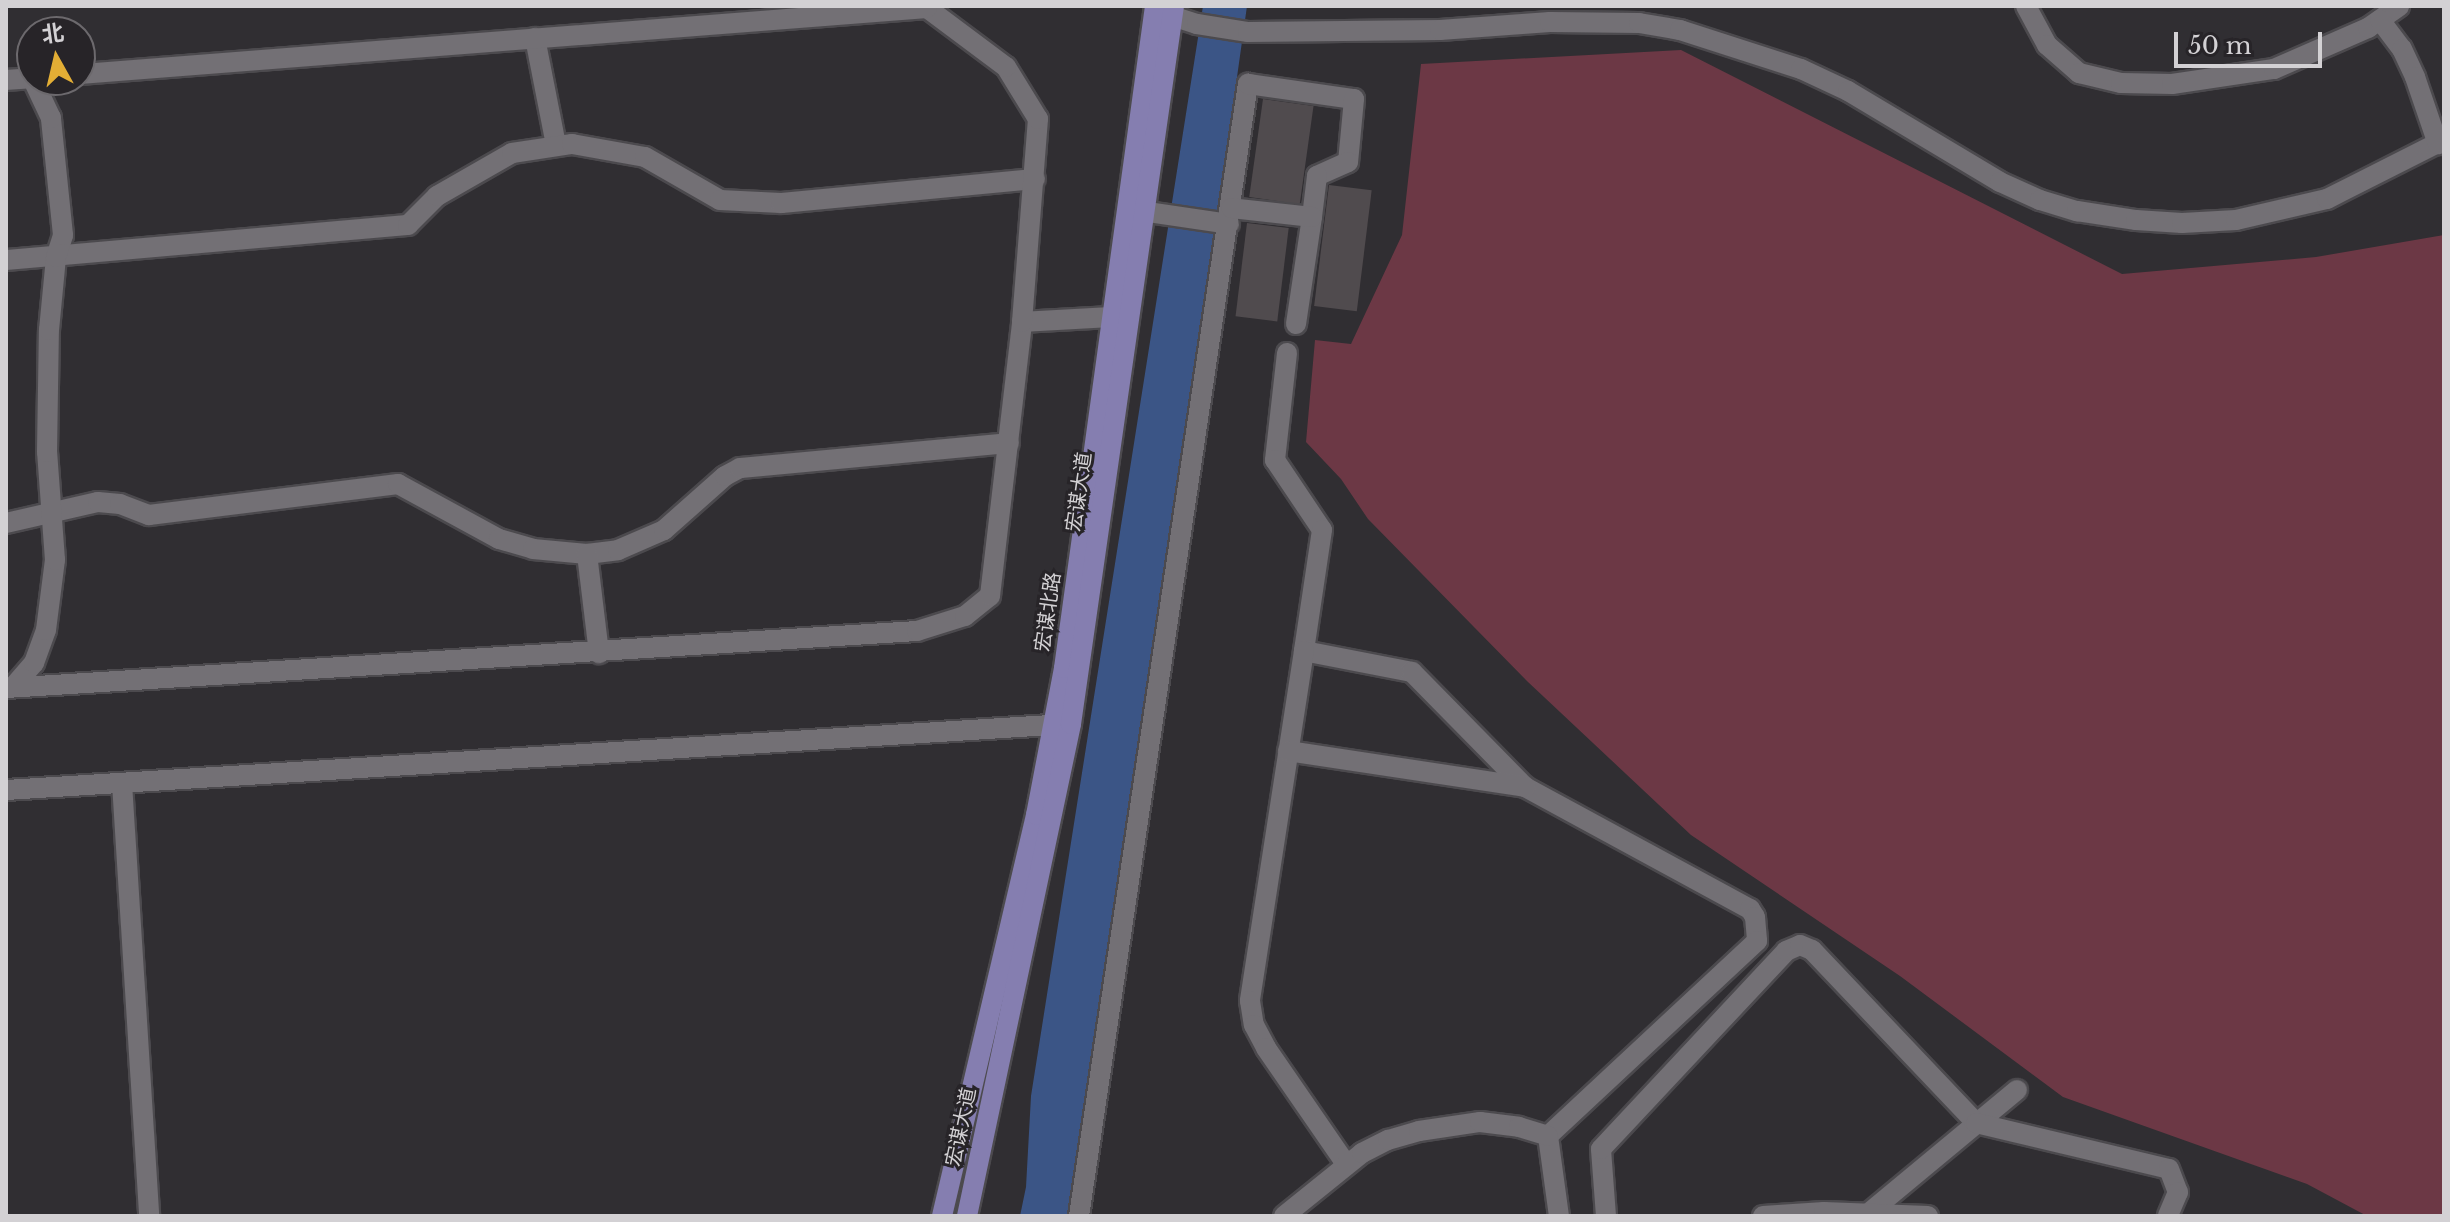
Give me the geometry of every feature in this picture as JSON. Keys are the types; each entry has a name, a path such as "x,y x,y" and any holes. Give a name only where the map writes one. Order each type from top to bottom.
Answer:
{"main road":[{"name":"宏谋大道","path":"967,1216 1062,724 1167,9"},
{"path":"942,1216 1033,830 1062,724"}],"street":[{"path":"2026,6 2047,45 2079,73 2097,80 2136,83 2192,83 2274,69 2380,20 2399,6"},
{"path":"10,688 917,631 965,616 990,596 1022,322 1038,119 1006,67 927,8 96,73"},
{"path":"1167,9 1197,24 1248,32 1440,30 1640,14 1801,69 1848,91 2000,182 2040,200 2077,211 2182,223 2236,220 2327,199 2441,142 2402,49 2380,20"},
{"path":"535,38 556,145"},
{"path":"1079,1216 1248,84 1354,99 1348,162 1317,176 1296,324"},
{"path":"10,688 34,663 46,630 55,560 49,512 49,330 56,257 63,235 51,118 40,96"},
{"path":"6,260 408,225 437,196 512,153 556,145 572,144 645,157 720,200 781,203 1035,179"},
{"path":"1136,210 1312,217"},
{"path":"1022,322 1120,316"},
{"path":"1287,353 1275,460 1322,530 1252,976 1252,1013 1266,1048 1346,1164"},
{"path":"6,523 98,502 120,504 149,515 398,484 499,539 533,549 587,554 618,550 664,530 725,476 740,468 1009,443"},
{"path":"587,554 599,653"},
{"path":"1304,651 1412,672 1525,787 1750,909 1759,933 1757,941 1548,1136"},
{"path":"6,790 1062,724"},
{"path":"1288,751 1525,787"},
{"path":"122,783 149,1216"},
{"path":"1606,1216 1601,1149 1618,1127 1791,947 1800,945 1812,950 1976,1123 2164,1166 2174,1176 2178,1192 2168,1216"},
{"path":"1870,1212 2017,1090"},
{"path":"1284,1216 1346,1164 1388,1140 1480,1122 1519,1127 1548,1136"},
{"path":"1548,1136 1559,1216"},
{"path":"1763,1216 1870,1212 1928,1216"}],"shaded area":[{"path":"1681,50 2122,274 2316,257 2444,235 2444,1216 2367,1216 2307,1184 2063,1097 1900,976 1691,835 1528,682 1368,519 1341,479 1306,442 1315,340 1351,344 1402,235 1421,64"}],"water":[{"path":"1203,6 1247,6 1077,1216 1020,1216 1026,1187 1031,1096"}],"building":[{"path":"1263,99 1314,106 1300,204 1249,197"},
{"path":"1329,185 1372,190 1357,311 1314,306"},
{"path":"1247,223 1289,228 1277,321 1236,316"}]}
